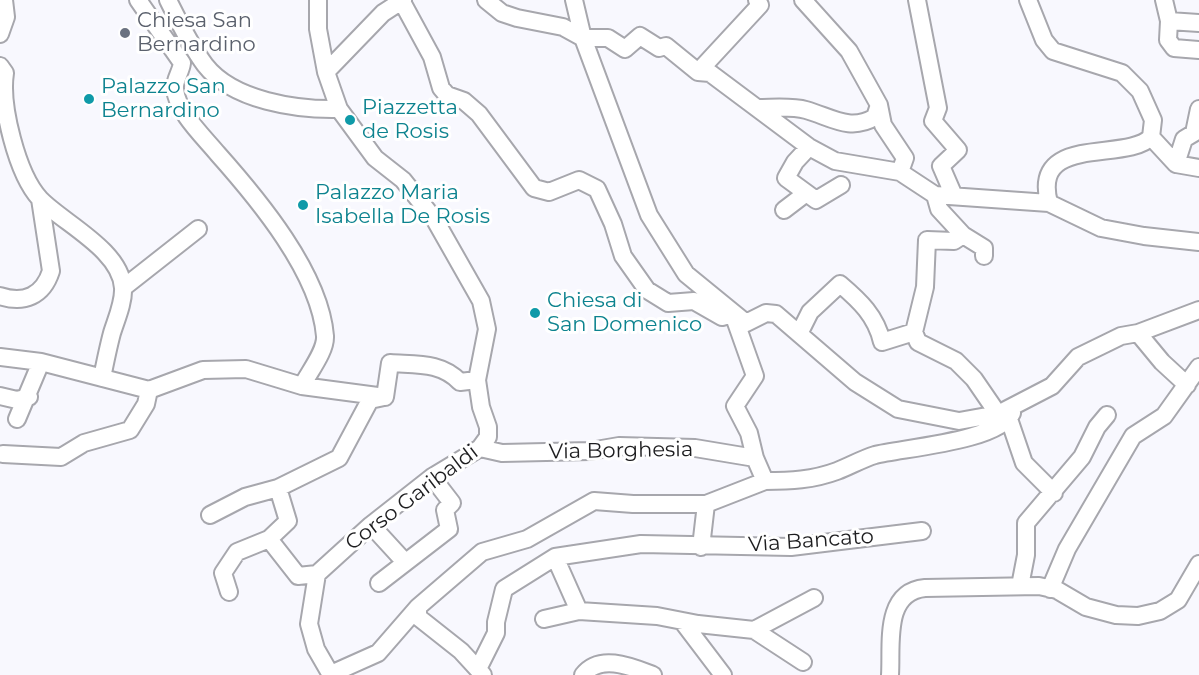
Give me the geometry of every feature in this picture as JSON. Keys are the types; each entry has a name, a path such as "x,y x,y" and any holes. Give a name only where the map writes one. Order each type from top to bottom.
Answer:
{"street":[{"path":"138,0 182,63 175,88 178,102 199,132 274,221 301,266 317,303 325,337 302,386"},
{"path":"168,0 189,42 206,66 218,78 246,93 287,104 339,109"},
{"path":"318,0 318,29 326,72 339,109 375,158 403,180 435,220 481,301 487,329 477,380 460,382 449,371 437,367 390,363 385,397"},
{"path":"326,72 383,13 402,0 432,57 441,88 447,95 464,100 479,114 534,188 549,192 573,181 585,181 597,189 613,224 623,256 647,290 668,303 694,301 722,317 733,314"},
{"path":"486,0 502,13 563,27 583,38 608,38 625,49 640,36 659,48 666,46 698,72 710,73 809,147 835,160 900,172 935,195 1049,203 1101,228 1144,236 1199,242"},
{"path":"574,0 583,38 649,215 666,246 686,274 746,323 766,313 776,314 800,332 855,382 898,409 959,422 1008,412"},
{"path":"698,72 760,5 757,0"},
{"path":"803,0 849,51 879,105 883,125 905,158 900,172"},
{"path":"917,0 938,108 933,121 958,150 941,166 954,196"},
{"path":"1028,0 1044,40 1053,51 1122,73 1140,91 1153,120 1151,137 1176,164 1199,168"},
{"path":"1164,0 1169,21 1168,40 1174,48 1199,50"},
{"path":"0,34 6,17 6,1"},
{"path":"1169,21 1199,23"},
{"path":"0,66 5,73 4,96 23,175 40,199 96,243 117,271 123,288 102,378"},
{"path":"758,108 805,110 837,123 852,124 875,117 879,105"},
{"path":"1176,164 1184,139 1194,133 1199,109"},
{"path":"0,122 4,123 17,152"},
{"path":"1049,203 1044,187 1047,175 1052,168 1091,151 1139,145 1151,137"},
{"path":"809,147 795,162 786,178 816,200 841,185"},
{"path":"784,210 805,194"},
{"path":"935,195 939,209 963,235 984,248 984,255"},
{"path":"0,296 26,300 39,293 48,280 51,271 40,199"},
{"path":"123,288 198,229"},
{"path":"963,235 954,241 927,240 925,287 914,332 918,342 956,361 1008,412 1024,463 1054,493"},
{"path":"800,332 810,312 840,284 860,301 874,318 882,342 914,332"},
{"path":"269,538 298,576 317,574 309,624 316,649 331,675 378,653 418,607 483,552 527,539 594,501 633,504 706,504 765,480 801,480 836,471 874,455 981,434 1008,412 1052,387 1078,357 1121,336 1138,333 1199,310"},
{"path":"733,314 755,376 735,406 749,433 755,458 765,480"},
{"path":"1138,333 1187,385"},
{"path":"0,357 41,362 149,390 163,387 203,370 246,369 302,386 385,397"},
{"path":"17,419 29,397 41,362"},
{"path":"1050,590 1067,549 1133,436 1164,416 1199,367"},
{"name":"Corso Garibaldi","path":"317,574 371,525 432,477 480,448 488,437 488,427 481,407 477,380"},
{"path":"3,454 61,457 84,443 130,430 146,404 149,390"},
{"path":"0,396 16,400 29,397"},
{"path":"210,514 245,497 278,488 339,458 370,400 385,397"},
{"path":"1020,586 1026,555 1026,523 1054,493 1082,457 1097,427 1107,415"},
{"name":"Via Borghesia","path":"480,448 502,453 590,451 619,446 695,448 755,458"},
{"path":"379,583 404,561 449,530 445,510 452,503 432,477"},
{"path":"229,592 223,573 237,552 269,538 288,521 278,488"},
{"path":"700,547 706,504"},
{"path":"371,525 404,561"},
{"name":"Via Bancato","path":"555,557 641,544 700,547 791,547 922,531"},
{"path":"418,607 418,617 461,651 480,672 496,633 496,622 504,590 555,557 579,610"},
{"path":"890,675 895,609 902,598 918,589 1020,586 1057,590 1086,607 1116,615 1138,616 1160,612 1179,600 1199,564"},
{"path":"754,630 814,598"},
{"path":"544,619 579,610 657,616 754,630 803,662"},
{"path":"682,621 723,675"},
{"path":"583,675 597,666 610,663 627,665 653,675"}],"place":[{"name":"Chiesa San Bernardino","path":"125,33"},
{"name":"Palazzo San Bernardino","path":"89,99"},
{"name":"Piazzetta de Rosis","path":"350,120"},
{"name":"Palazzo Maria Isabella De Rosis","path":"303,205"},
{"name":"Chiesa di San Domenico","path":"535,313"}]}
